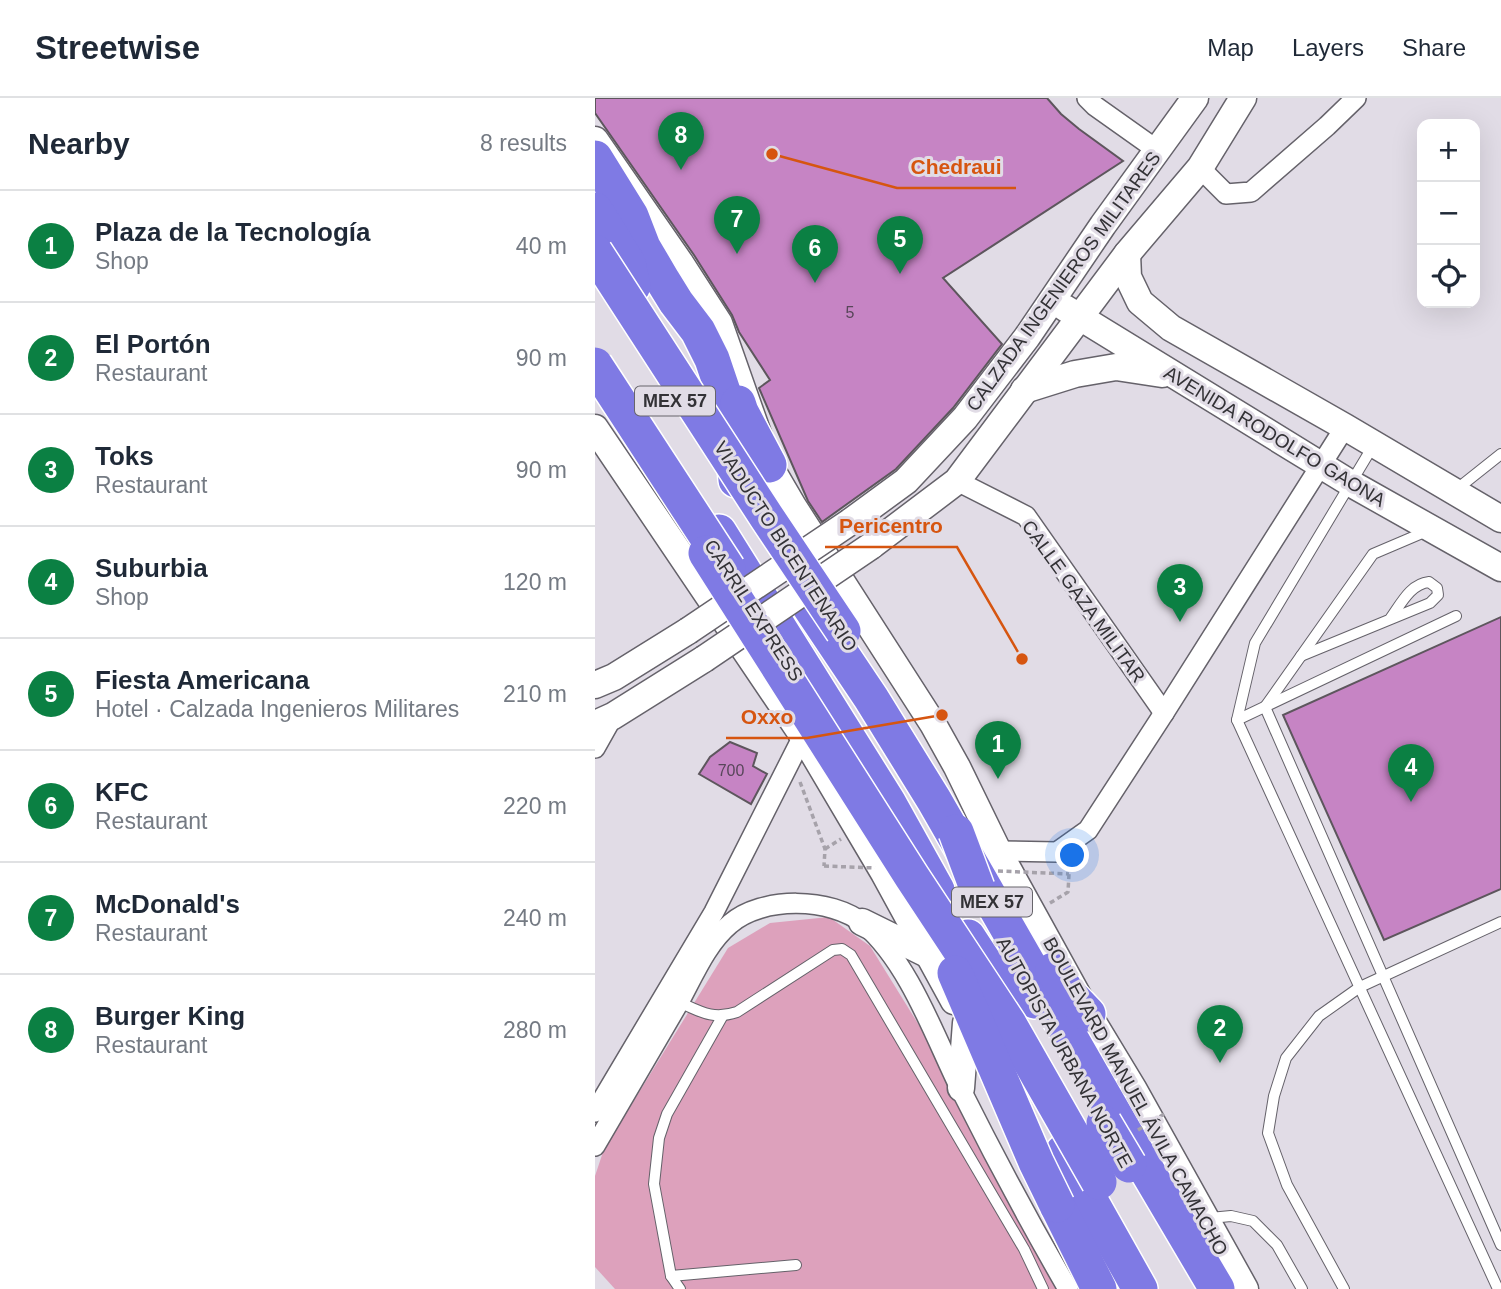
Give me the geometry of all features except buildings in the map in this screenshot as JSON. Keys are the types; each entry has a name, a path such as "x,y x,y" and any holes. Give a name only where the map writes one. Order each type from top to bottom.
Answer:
{"highway":[{"path":"595,157 639,212 675,282 711,327"},
{"path":"595,157 631,216 643,247"},
{"path":"595,185 643,247 676,302 698,331 712,359 731,415 737,494"},
{"path":"595,210 628,263 655,370"},
{"name":"VIADUCTO BICENTENARIO","path":"595,252 887,698"},
{"path":"681,264 722,353 741,412 769,466"},
{"name":"BOULEVARD MANUEL ÁVILA CAMACHO","path":"595,279 871,698 934,800 1217,1289"},
{"name":"MEX 57","path":"595,349 726,543 888,802 932,879 1043,1116 1140,1289"},
{"name":"CARRIL EXPRESS","path":"595,365 985,963 1014,988 1035,1001"},
{"path":"595,381 813,737"},
{"name":"AUTOPISTA URBANA NORTE","path":"887,698 912,736 933,778 993,924 1199,1289"},
{"name":"AUTOPISTA URBANA NORTE","path":"813,737 912,877 1009,1024 1161,1289"},
{"path":"956,839 981,857 1067,992 1088,1014"},
{"path":"912,877 1036,1161 1099,1289"},
{"name":"CARRIL EXPRESS","path":"960,924 1009,1024"}],"main road":[{"name":"CALZADA INGENIEROS MILITARES","path":"595,685 614,677 688,631 906,481 965,418 1027,337 1195,98"},
{"name":"CALZADA INGENIEROS MILITARES","path":"604,720 704,659 787,603 871,546 957,481 1127,254 1200,168 1243,98"},
{"name":"BOULEVARD MANUEL ÁVILA CAMACHO","path":"595,139 719,323 769,466 933,724 1088,1014 1134,1090 1245,1289"},
{"name":"AVENIDA RODOLFO GAONA","path":"1127,254 1128,277 1140,302 1171,328 1501,519"},
{"name":"AVENIDA RODOLFO GAONA","path":"1052,299 1350,483 1501,568"},
{"path":"1024,390 1075,374 1116,367 1176,376"},
{"path":"595,428 813,737 966,1023 1018,1115 1054,1171 1117,1289"},
{"path":"862,922 929,955"},
{"path":"961,1088 966,1023"}],"street":[{"path":"1200,168 1226,194 1251,192 1356,98"},
{"path":"1094,101 1157,150"},
{"path":"998,850 1056,852 1088,830 1345,427"},
{"name":"CALLE GAZA MILITAR","path":"957,481 1026,516 1164,713"},
{"path":"595,748 604,720"},
{"path":"595,1146 714,912 813,737"},
{"path":"595,1112 672,998 731,922 750,912 779,904 808,904 835,909 862,922 889,951 905,974 1001,1168 1068,1289"}],"lane":[{"path":"1374,445 1255,643 1237,720 1498,1289"},
{"path":"1454,492 1501,454"},
{"path":"1265,707 1373,554 1432,529"},
{"path":"1301,656 1430,603 1438,595 1437,588 1429,582 1420,583 1411,590 1390,619"},
{"path":"1237,720 1456,616"},
{"path":"1265,707 1501,1245"},
{"path":"1344,1289 1287,1185 1268,1133 1274,1096 1286,1058 1319,1016 1360,987 1501,922"},
{"path":"672,998 700,1012 722,1017 737,1012 833,950 842,949 851,955 1024,1249 1043,1289"},
{"path":"680,1289 671,1276 654,1184 659,1138 667,1114 722,1017"},
{"path":"1206,1219 1231,1216 1253,1221 1277,1245 1302,1289"},
{"path":"671,1276 796,1265"}],"path":[{"path":"824,866 825,849"},
{"path":"1068,892 1069,874"}],"shaded area":[{"path":"829,917 870,946 943,1064 1059,1289 615,1289 595,1267 595,1176 604,1149 728,948 770,923"}],"place":[{"name":"Chedraui","path":"772,154"},
{"name":"Burger King","path":"681,170"},
{"name":"McDonald's","path":"737,254"},
{"name":"Fiesta Americana","path":"900,274"},
{"name":"KFC","path":"815,283"},
{"name":"Toks","path":"1180,622"},
{"name":"Pericentro","path":"1022,659"},
{"name":"Oxxo","path":"942,715"},
{"name":"Plaza de la Tecnología","path":"998,779"},
{"name":"Suburbia","path":"1411,802"},
{"name":"El Portón","path":"1220,1063"}]}
